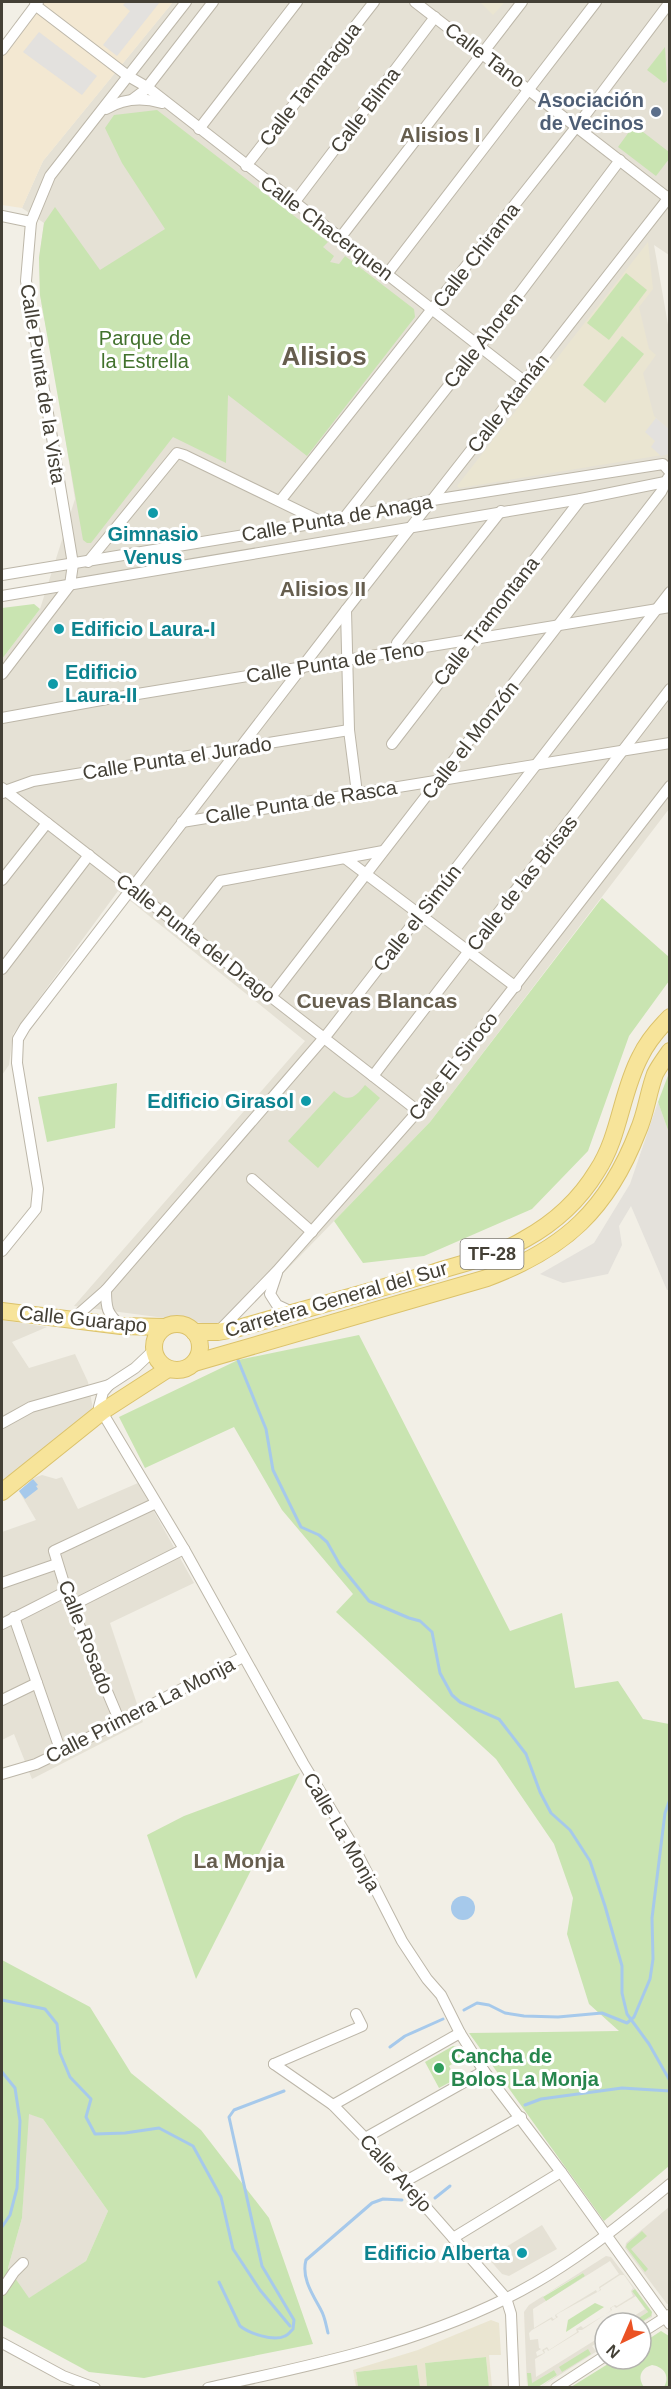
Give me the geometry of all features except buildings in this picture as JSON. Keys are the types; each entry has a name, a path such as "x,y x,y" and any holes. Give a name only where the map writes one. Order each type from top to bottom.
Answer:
{"main road":[{"name":"Carretera General del Sur","path":"194,1332 218,1332 371,1291 502,1251 552,1222 580,1195 598,1171 615,1136 640,1057 656,1031 669,1017"},
{"name":"Carretera General del Sur","path":"194,1363 487,1278 519,1266 550,1248 578,1226 604,1197 624,1166 640,1128 656,1073 669,1051"},
{"name":"Calle Guarapo","path":"2,1311 121,1326 165,1327"},
{"name":"TF-28","path":"165,1327 177,1324 194,1332"},
{"path":"165,1327 155,1339 154,1350 159,1361 168,1369"},
{"path":"194,1332 200,1344 198,1358 194,1363"},
{"name":"TF-28","path":"2,1492 103,1411 168,1369 182,1370 194,1363"}],"street":[{"name":"Calle Punta de la Vista","path":"70,585 73,564 26,281 31,222 50,176 186,2"},
{"path":"134,99 147,87 213,2"},
{"path":"199,129 297,2"},
{"name":"Calle Tamaragua","path":"246,166 374,2"},
{"name":"Calle Tano","path":"415,2 669,197"},
{"path":"340,238 522,2"},
{"path":"387,274 596,2"},
{"name":"Calle Chacerquen","path":"36,3 524,381"},
{"path":"2,50 36,3"},
{"name":"Calle Chirama","path":"280,501 433,310 667,8"},
{"name":"Calle Bilma","path":"294,203 435,17"},
{"path":"120,87 125,95 134,99"},
{"path":"98,114 121,100 149,99 171,106"},
{"name":"Calle Ahoren","path":"344,518 480,346 620,160"},
{"name":"Calle Atamán","path":"2,1251 36,1209 38,1189 17,1063 18,1039 25,1027 346,610 669,197"},
{"path":"2,216 31,222"},
{"path":"88,562 171,457 177,453 184,454 323,522"},
{"name":"Calle Punta de Anaga","path":"2,575 323,522 433,500 663,464 669,477 581,499 2,596"},
{"name":"Calle el Monzón","path":"271,996 559,626 661,492 669,477"},
{"name":"Calle Tramontana","path":"392,744 581,499"},
{"path":"398,653 397,643 501,511"},
{"path":"2,675 70,585"},
{"name":"Calle el Simún","path":"73,1319 106,1290 324,1038 669,592"},
{"name":"Calle Punta de Teno","path":"2,718 669,607"},
{"path":"346,610 349,730 357,793"},
{"name":"Calle de las Brisas","path":"373,1076 669,689"},
{"name":"Calle Punta el Jurado","path":"3,791 33,781 349,730"},
{"name":"Calle Punta de Rasca","path":"182,822 669,743"},
{"name":"Calle El Siroco","path":"218,1332 277,1271 418,1111 669,786"},
{"name":"Calle Punta del Drago","path":"3,791 89,855 418,1111"},
{"path":"2,880 47,823"},
{"path":"183,928 220,881 383,851"},
{"path":"2,969 89,855"},
{"path":"346,859 516,987"},
{"path":"252,1179 312,1232"},
{"path":"277,1271 270,1294 277,1305 292,1312"},
{"path":"106,1290 106,1306 111,1316 121,1326"},
{"path":"2,1420 31,1407 109,1385 135,1368 154,1350"},
{"path":"103,1411 99,1407 99,1401 109,1385"},
{"name":"Calle La Monja","path":"103,1411 184,1549 303,1763 355,1849 402,1941 427,1979 441,1995 460,2033 484,2071 668,2319"},
{"name":"Calle Rosado","path":"120,1722 71,1606 54,1551 156,1503"},
{"path":"71,1606 184,1549"},
{"path":"2,1583 57,1564"},
{"path":"2,1624 68,1591"},
{"path":"14,1617 61,1752"},
{"name":"Calle Primera La Monja","path":"2,1774 36,1764 61,1752 243,1657"},
{"path":"2,1700 37,1683"},
{"name":"Calle Arejo","path":"356,2014 362,2026 274,2064 333,2105 365,2138 506,2298"},
{"path":"333,2105 460,2033"},
{"path":"365,2138 484,2071"},
{"path":"404,2182 520,2117"},
{"path":"453,2238 561,2172"},
{"path":"214,2387 393,2344 450,2323 506,2298 558,2269 606,2236 669,2184"},
{"path":"2,2290 23,2263"},
{"path":"506,2298 511,2314 514,2388"},
{"path":"653,2327 668,2319"},
{"path":"2,2343 63,2376 95,2388"},
{"path":"556,2388 593,2364"}],"shaded area":[{"path":"32,2 173,2 43,161 22,208 2,205 2,42"},
{"path":"126,2 160,2 117,56 103,45 130,11 123,5"},
{"path":"173,2 669,2 669,255 654,245 670,336 669,809 430,1122 237,1321 210,1324 74,1306 305,1041 118,891 13,1034 9,1065 2,1075 2,659 40,609 75,499 40,295 39,258 44,223 22,208 43,161"},
{"path":"480,2 505,2 493,15"},
{"path":"39,32 97,76 82,95 23,52"},
{"path":"648,242 653,289 639,307 649,349 656,355 643,373 654,416 669,429 669,454 459,488 457,486"},
{"path":"656,418 669,429 669,454 661,456 651,447 655,441 645,432"},
{"path":"658,1102 669,1133 669,1290 667,1290 631,1206 619,1226 622,1245 608,1274 563,1283 540,1274 594,1243 630,1184"},
{"path":"2,1320 47,1327 12,1342 29,1368 75,1354 88,1382 93,1409 2,1482"},
{"path":"42,1475 56,1479 62,1477 78,1509 138,1483 194,1583 110,1623 143,1722 32,1779 14,1734 2,1740 2,1532 36,1520 19,1491"},
{"path":"28,2113 43,2119 108,2211 86,2261 28,2299 8,2268 22,2218"},
{"path":"669,2207 669,2304 667,2304 625,2248 626,2243"},
{"name":"Edificio Alberta","path":"542,2225 557,2249 509,2276 502,2274 488,2258"},
{"path":"606,2256 611,2257 651,2311 634,2289 632,2291 636,2294 647,2311 642,2311 645,2309 636,2296 616,2308 614,2306 611,2311 610,2308 633,2296 631,2291 633,2288 624,2275 620,2275 600,2288 601,2290 559,2313 556,2315 558,2317 552,2321 551,2319 529,2333 530,2340 538,2339 541,2349 536,2352 537,2356 544,2353 542,2350 547,2347 549,2350 577,2332 576,2329 581,2326 583,2328 593,2322 548,2351 544,2350 545,2353 535,2359 536,2377 593,2341 593,2354 539,2388 557,2375 554,2370 531,2384 528,2373 527,2387 524,2312 529,2305 543,2296 545,2300 585,2276 583,2273 544,2295","holes":["610,2261 619,2274 599,2287 600,2290 597,2292 596,2290 555,2315 556,2318 552,2317 534,2328 533,2309"]},
{"path":"491,2320 499,2323 501,2355 489,2355 492,2387 489,2387 486,2357 425,2363 427,2387 420,2387 417,2365 356,2372 358,2387 356,2387 353,2370 418,2350"}],"green space":[{"path":"665,47 667,81 664,83 647,70"},
{"name":"Parque de la Estrella","path":"157,110 328,242 323,247 334,256 330,262 339,264 345,256 414,309 415,317 307,456 228,395 226,463 173,437 91,543 87,543 83,540 40,295 39,258 44,223 55,207 100,270 165,229 122,163 105,128 114,115"},
{"path":"634,125 669,152 669,159 656,176 618,147"},
{"path":"626,273 647,290 609,340 587,323"},
{"path":"622,336 644,354 605,403 583,385"},
{"path":"34,604 40,609 2,659 2,608"},
{"path":"602,898 669,957 669,981 629,1036 588,1151 532,1209 424,1256 363,1263 334,1221 430,1122"},
{"path":"669,1073 669,1133 658,1102"},
{"path":"117,1083 115,1128 47,1142 38,1097"},
{"path":"365,1085 380,1098 318,1168 288,1141 334,1091 347,1098 354,1096"},
{"path":"359,1335 510,1631 562,1613 575,1688 618,1681 643,1719 669,1724 669,2166 604,2221 469,2033 619,2031 589,2004 567,1934 573,1898 554,1844 496,1759 336,1612 353,1594 282,1510 234,1427 145,1468 119,1417 238,1360"},
{"path":"300,1773 196,1979 147,1835 184,1816"},
{"path":"2,1960 90,2007 131,2073 201,2130 269,2218 313,2344 144,2378 89,2372 2,2325","holes":["29,2114 43,2119 108,2211 86,2261 29,2298 8,2268 22,2218"]},
{"name":"Cancha de Bolos La Monja","path":"453,2046 459,2047 465,2056 449,2066 456,2079 439,2088 425,2062"},
{"path":"642,2231 647,2236 631,2249 648,2269 645,2272 626,2247"},
{"path":"583,2273 585,2276 546,2301 543,2297"},
{"path":"635,2289 651,2311 647,2311 632,2291"},
{"path":"595,2303 604,2307 593,2311 593,2314 566,2332 568,2320"},
{"path":"661,2331 669,2336 669,2387 664,2387 666,2376 663,2370 653,2365 653,2336"},
{"path":"588,2349 591,2354 562,2372 559,2367"},
{"path":"486,2357 489,2387 427,2387 425,2363"},
{"path":"417,2365 420,2387 358,2387 356,2372"},
{"path":"554,2370 557,2375 538,2387 528,2387 527,2373 531,2373 532,2383"},
{"path":"597,2371 643,2371 641,2380 644,2387 571,2387"}],"water":[{"path":"33,1479 38,1489 25,1499 19,1491"},
{"path":"463,1896 471,1900 475,1908 471,1916 463,1920 455,1916 451,1908 455,1900"}],"waterway":[{"path":"238,1360 266,1429 273,1470 301,1527 319,1535 327,1542 340,1565 369,1601 420,1621 432,1632 440,1673 452,1695 460,1702 499,1719 526,1754 540,1792 551,1813 570,1830 590,1861 622,1966 622,1993 627,2014 649,2044 670,2081"},
{"path":"464,2010 477,2003 489,2005 505,2013 524,2016 558,2017 602,2013 627,2023 634,2017 650,1979 653,1959 652,1918 665,1813 670,1799"},
{"path":"2,2000 45,2009 57,2024 60,2053 70,2077 91,2099 86,2117 95,2134 125,2133 159,2128 193,2146 221,2197 233,2249 260,2290 290,2326"},
{"path":"390,2047 405,2036 443,2019"},
{"path":"2,2072 15,2088 20,2121 17,2188 10,2215 2,2227"},
{"path":"525,2105 541,2099 622,2088 670,2091"},
{"path":"219,2282 240,2326 244,2329 261,2336 274,2338 286,2336 293,2329 294,2320 262,2266 229,2117 234,2110 284,2091"},
{"path":"435,2198 450,2186"},
{"path":"328,2333 324,2315 306,2280 306,2260 372,2203 383,2199 402,2200"}],"place":[{"name":"Asociación de Vecinos","path":"656,112"},
{"name":"Gimnasio Venus","path":"153,513"},
{"name":"Edificio Laura-I","path":"59,629"},
{"name":"Edificio Laura-II","path":"53,684"},
{"name":"Edificio Girasol","path":"306,1101"},
{"name":"Cancha de Bolos La Monja","path":"439,2068"},
{"name":"Edificio Alberta","path":"522,2253"}],"district":[{"name":"Alisios I","path":"440,134"},
{"name":"Alisios","path":"324,356"},
{"name":"Alisios II","path":"323,588"},
{"name":"Cuevas Blancas","path":"377,1000"},
{"name":"La Monja","path":"239,1860"}]}
